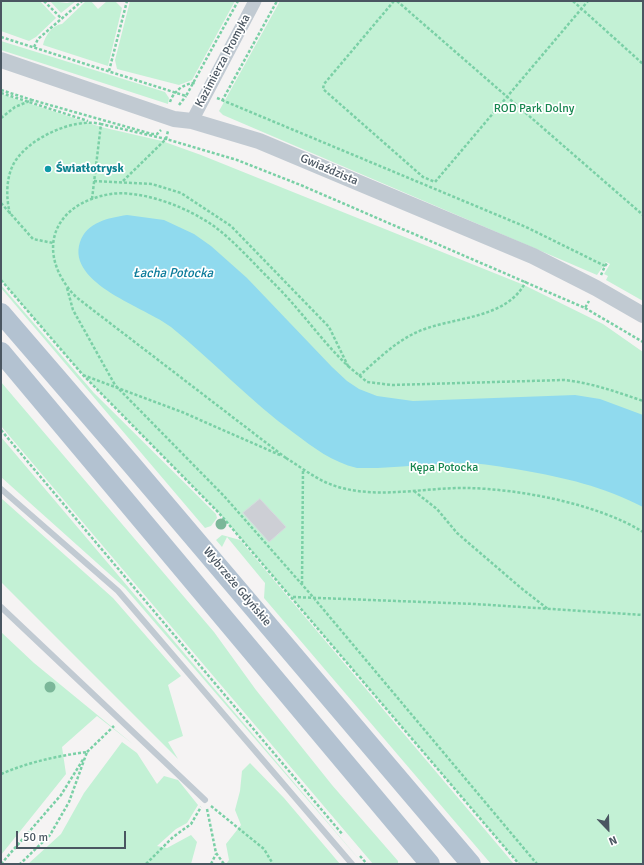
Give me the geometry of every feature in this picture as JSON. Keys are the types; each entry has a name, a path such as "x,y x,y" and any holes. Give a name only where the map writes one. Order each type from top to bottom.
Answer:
{"main road":[{"name":"Wybrzeże Gdyńskie","path":"1,313 132,464 471,864"},
{"path":"1,352 430,864"}],"street":[{"name":"Kazimierza Promyka","path":"192,121 255,1"},
{"name":"Gwiaździsta","path":"1,60 166,116 192,121 259,141 533,256 596,288 643,315"}],"lane":[{"path":"1,489 118,591 352,864"},
{"path":"1,607 205,800"}],"path":[{"path":"44,1 61,18"},
{"path":"34,47 38,39 82,1"},
{"path":"109,71 127,1"},
{"path":"1,37 176,91 186,96 238,1"},
{"path":"222,101 277,1"},
{"path":"588,1 582,9 507,97 435,182 423,177 323,89 324,84 396,1 507,97 643,215"},
{"path":"573,1 643,64"},
{"path":"1,90 152,134 157,134 161,131 172,96 176,91 185,85 194,82 210,86"},
{"path":"1,93 101,124 166,139 123,181"},
{"path":"1,118 15,107 32,100"},
{"path":"10,214 7,197 9,177 13,164 22,153 29,146 58,130 91,121"},
{"path":"92,199 101,124"},
{"path":"94,181 123,181 152,184 181,193 231,226 329,328 348,366"},
{"path":"537,864 302,584 224,496 115,385 73,310 67,287 57,269 52,252 52,243 62,221 77,206 92,199 112,194 129,194 170,203 201,218 227,236 286,296 326,344 367,382 392,385 564,380 584,382 643,401"},
{"path":"1,203 33,240 52,243"},
{"path":"605,266 608,262"},
{"path":"1,280 82,374 219,513 519,864"},
{"path":"359,376 413,334 426,328 491,310 511,301 519,294 526,282"},
{"path":"67,287 85,304 286,458 326,482 361,491 466,488 514,492 591,510 618,520 643,532"},
{"path":"585,308 643,342"},
{"path":"82,374 115,385 182,412 286,458"},
{"path":"1,430 346,840"},
{"path":"302,584 303,469"},
{"path":"414,490 437,509 457,533 521,588 549,609"},
{"path":"292,597 369,599 643,615"},
{"path":"1,864 61,795 87,752 121,721"},
{"path":"1,774 19,766 87,752"},
{"path":"20,864 50,835 69,802 87,752"},
{"path":"205,800 216,853 224,864"},
{"path":"146,864 173,837 191,824 205,800"},
{"path":"205,800 264,849 273,864"},
{"path":"357,852 367,864"},
{"path":"211,864 216,853"}],"green space":[{"path":"1,1 40,1 56,18 36,37 29,41 1,31"},
{"path":"50,1 67,3 76,1 61,13"},
{"path":"86,1 91,1 98,9 107,1 115,1 122,8 108,66 43,45 45,38 52,29 55,26 62,24"},
{"path":"130,1 235,1 192,80 179,85 117,69 115,60"},
{"name":"ROD Park Dolny","path":"280,1 643,1 643,301 606,280 608,276 604,274 610,264 606,262 597,275 223,115 219,111"},
{"path":"1,41 165,92 169,98 168,104 1,50"},
{"name":"Kępa Potocka","path":"1,94 101,127 162,141 201,155 524,285 603,324 643,352 643,864 519,864 219,513 83,375 1,280"},
{"path":"1,285 94,393 216,514 217,518 211,526 205,528 1,288"},
{"path":"1,382 214,632 256,690 332,785 398,861 398,864 373,864 1,426"},
{"path":"1,437 363,864 125,588 1,477"},
{"path":"1,498 113,598 181,676 168,685 183,736 168,742 178,759 1,582"},
{"path":"222,535 240,540 514,864 491,864 264,598 265,583 227,537 222,547 216,540"},
{"path":"1,632 34,663 134,745 97,716 62,747 66,774 1,855"},
{"path":"122,742 137,753 157,784 164,776 178,780 198,805 187,823 176,829 157,846 167,848 191,835 197,842 191,864 28,864 61,834 84,793"},
{"path":"250,763 284,798 340,864 226,864 229,860 226,844 241,825 235,810 240,791 242,771"}],"water":[{"name":"Łacha Potocka","path":"127,215 164,220 194,234 211,246 247,278 347,381 359,389 377,396 413,401 575,395 600,399 643,415 643,507 613,493 584,484 553,476 485,464 464,463 384,468 357,468 331,458 309,444 262,408 171,327 111,293 96,282 85,270 79,257 80,242 83,235 93,225 99,222"}],"building":[{"path":"260,499 286,527 269,542 243,513"}],"place":[{"name":"Światłotrysk","path":"48,169"}]}
